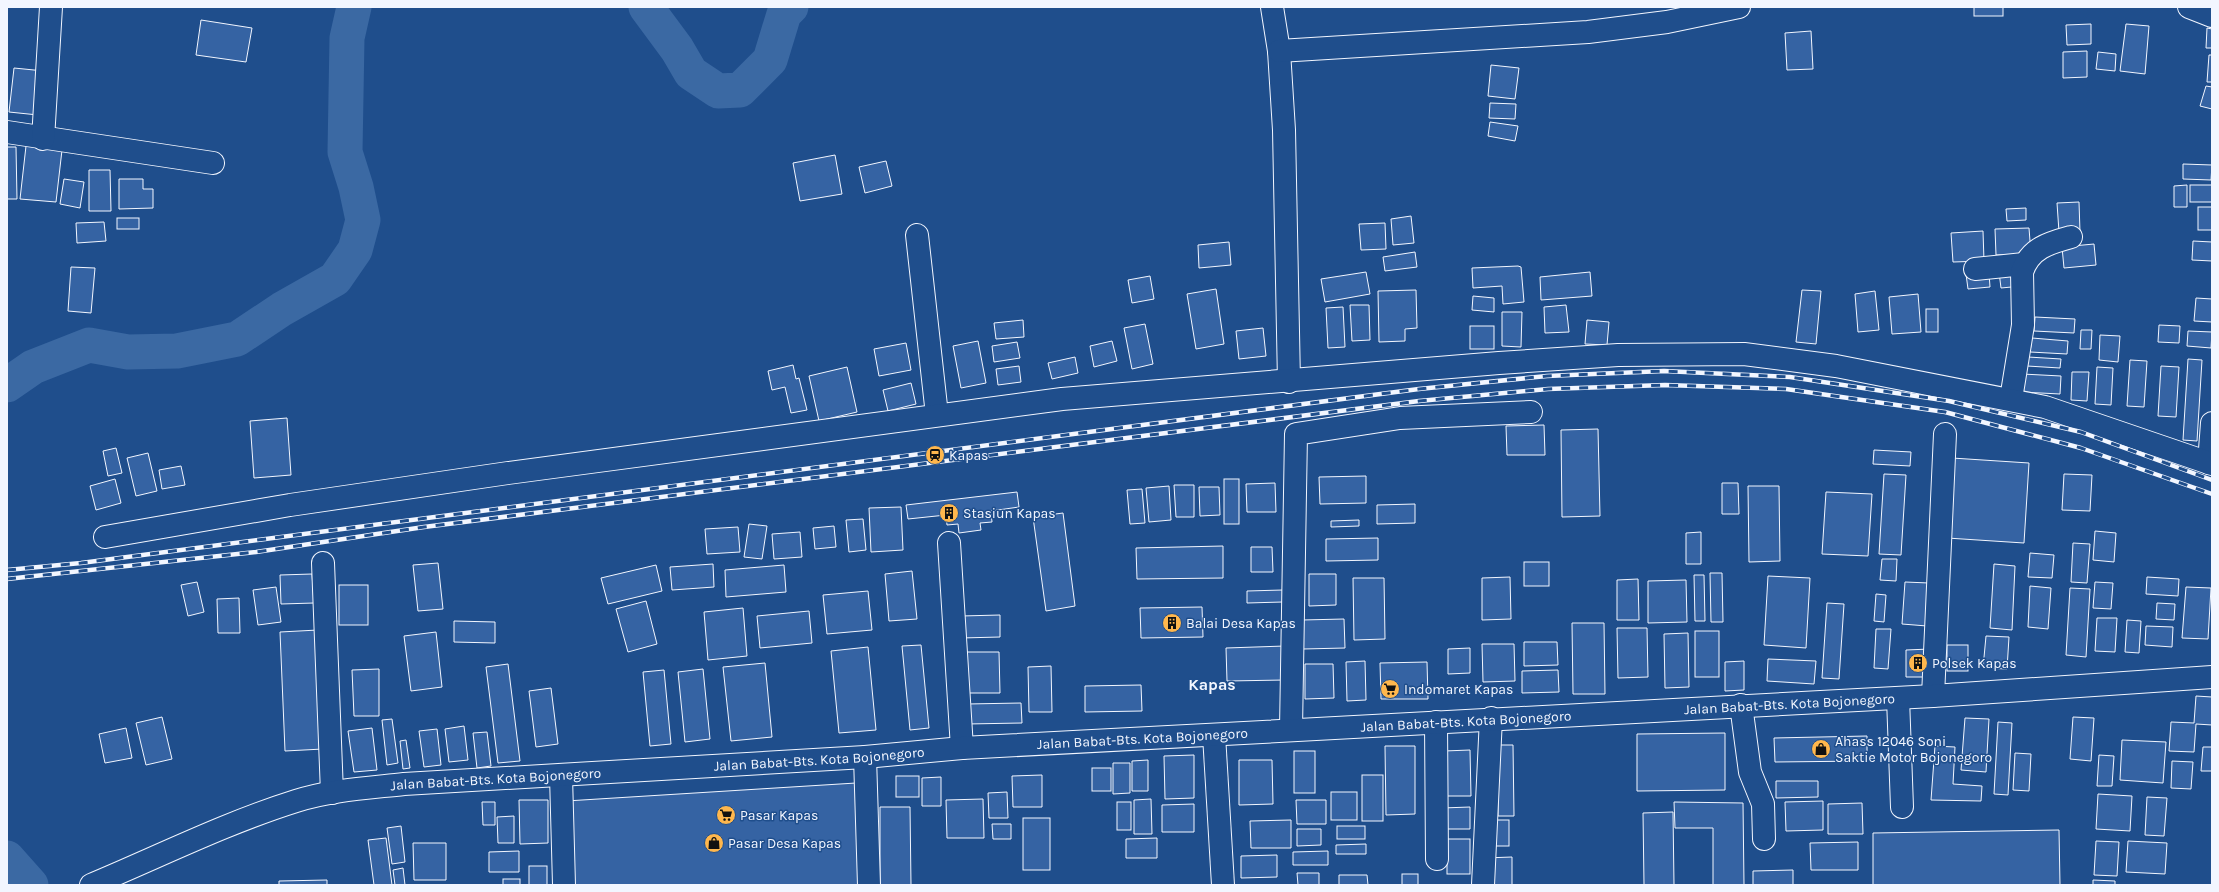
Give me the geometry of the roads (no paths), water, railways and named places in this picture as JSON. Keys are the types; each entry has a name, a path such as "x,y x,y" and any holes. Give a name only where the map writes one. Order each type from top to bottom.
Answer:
{"main road":[{"path":"43,139 51,7"},
{"path":"1279,52 1588,32 1667,22 1739,7"},
{"path":"2189,7 2212,16"},
{"path":"1274,16 1279,52 1284,130 1289,382"},
{"path":"7,132 43,139 213,163"},
{"path":"917,235 937,415"},
{"path":"2010,400 2023,325 2022,272 2024,264 2038,248 2071,237"},
{"path":"1975,269 2024,264"},
{"path":"106,537 290,505 516,472 870,426 937,415 1062,399 1289,382 1499,363 1618,355 1744,354 1836,366 2045,406 2210,463 2212,423"},
{"path":"1291,729 1296,434 1400,418 1531,412"},
{"path":"1933,696 1945,434"},
{"path":"949,544 962,748"},
{"path":"323,563 332,793"},
{"name":"Jalan Babat-Bts. Kota Bojonegoro","path":"96,883 237,823 296,801 332,793 404,784 865,757 962,748 1214,735 1291,729 1491,718 1898,698 2212,677"},
{"path":"1898,698 1902,807"},
{"path":"1741,705 1750,772 1763,804 1764,839"},
{"path":"1482,885 1491,718"},
{"path":"1436,722 1437,858"},
{"path":"1214,735 1223,885"},
{"path":"865,757 869,885"},
{"path":"561,776 564,885"}],"waterway":[{"path":"7,385 33,367 89,345 128,352 177,351 237,339 282,309 335,279 355,250 363,220 356,187 345,152 347,38 354,7"},
{"path":"646,7 677,49 691,73 718,91 740,90 770,60 784,14 791,7"},
{"path":"7,858 31,885"}],"railway":[{"path":"7,570 81,563 1419,389 1547,376 1664,371 1790,377 1949,401 2081,432 2212,480"},
{"path":"7,579 256,552 424,527 1419,401 1548,389 1665,385 1786,389 1945,412 2081,448 2212,494"}],"place":[{"name":"Kapas","path":"935,455"},
{"name":"Stasiun Kapas","path":"949,513"},
{"name":"Balai Desa Kapas","path":"1172,623"},
{"name":"Polsek Kapas","path":"1918,663"},
{"name":"Indomaret Kapas","path":"1390,689"},
{"name":"Ahass 12046 Soni Saktie Motor Bojonegoro","path":"1821,749"},
{"name":"Pasar Kapas","path":"726,815"},
{"name":"Pasar Desa Kapas","path":"714,843"}],"district":[{"name":"Kapas","path":"1212,684"}]}
